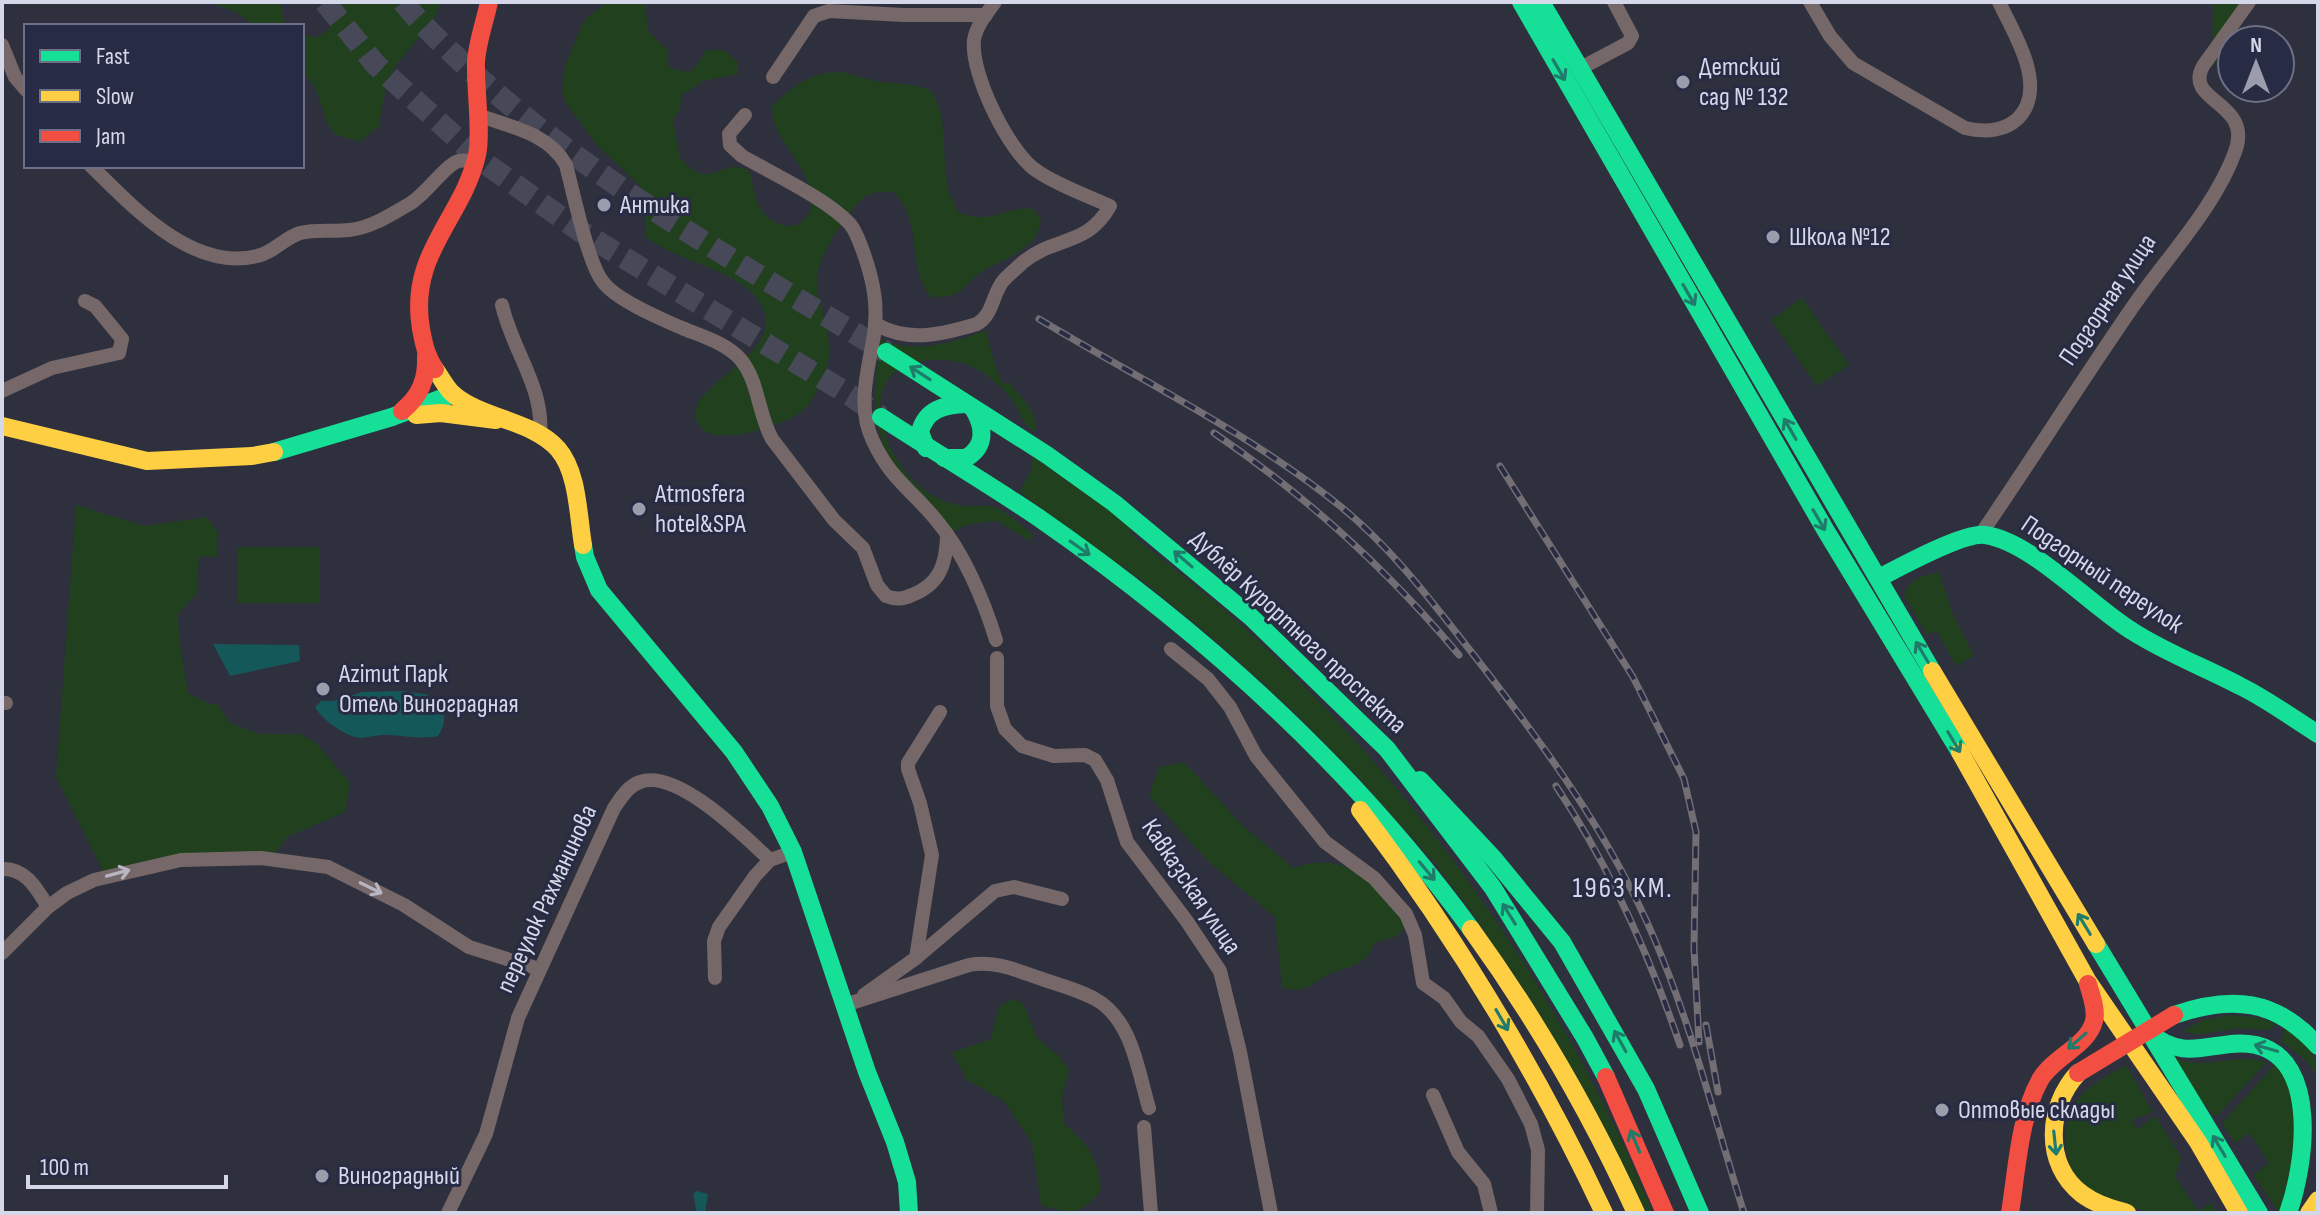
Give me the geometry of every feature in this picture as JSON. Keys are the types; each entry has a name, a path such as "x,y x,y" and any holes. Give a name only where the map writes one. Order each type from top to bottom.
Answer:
{"main road":[{"path":"392,417 416,399 423,389 427,371 419,304 424,268 474,164 478,142 476,58 482,21 489,2"},
{"path":"1521,2 1833,543 1974,775 2087,980 2198,1142 2239,1213"},
{"path":"1541,2 1879,578 2259,1213"},
{"name":"Дублёр Курортного проспекта","path":"886,352 1047,455 1168,546 1251,617 1387,749 1493,888 1554,986 1616,1097 1665,1213"},
{"path":"426,356 453,394 492,415 540,434 566,459 585,557 599,590 734,752 770,806 793,852 851,1002 867,1072 903,1164 909,1213"},
{"path":"2,426 137,459 181,460 282,451 392,417 453,394"},
{"path":"970,406 984,431 976,451 968,458 957,461 933,452 920,432 925,417 941,407 970,406"},
{"path":"392,417 441,413 512,422"},
{"path":"881,417 1016,503 1167,612 1250,683 1385,821 1482,942 1576,1091 1612,1158 1636,1213"},
{"path":"1879,578 1911,561 1981,534"},
{"name":"Подгорный переулок","path":"1981,534 1996,537 2024,550 2129,630 2161,649 2243,687 2318,734"},
{"path":"1299,731 1391,849 1488,996 1571,1139 1604,1213"},
{"path":"1387,749 1446,805 1562,942 1646,1089 1700,1213"},
{"path":"2010,1213 2039,1082 2054,1061 2093,1024 2094,1008 2087,980"},
{"path":"2127,1213 2086,1198 2061,1169 2054,1140 2054,1120 2058,1100 2072,1077 2174,1015 2210,1004 2245,1002 2272,1009 2294,1021 2318,1046"},
{"path":"2148,1029 2156,1040 2174,1047 2266,1046 2291,1060 2305,1079 2311,1104 2310,1133 2300,1180 2288,1213"},
{"path":"2312,1213 2318,1198"}],"street":[{"path":"877,325 893,333 914,336 977,324 985,319 1002,282 1024,261 1054,244 1087,234 1101,222 1110,206 1037,172 1012,146 977,67 974,41 977,29 995,2"},
{"path":"1579,69 1628,43 1632,36 1614,2"},
{"path":"1810,2 1830,36 1853,63 1965,128 1984,133 2013,125 2029,95 2028,68 1999,2"},
{"name":"Подгорная улица","path":"1981,534 2134,306 2222,183 2236,150 2238,130 2231,113 2202,90 2199,77 2203,66 2249,2"},
{"path":"773,77 814,16 829,11 986,15"},
{"path":"2,45 15,77 24,88"},
{"path":"478,115 538,136 561,155 596,270 606,286 650,314 726,348 741,360 753,381 765,427 772,439 834,520 863,548 877,585 886,596 901,599 933,584 946,559 947,537"},
{"path":"745,115 729,134 730,145 742,156 831,209 853,227 867,262 877,301 877,325 864,382 865,410 871,436 894,478 938,522 977,586 996,640"},
{"path":"93,168 151,224 175,239 199,250 243,258 269,252 300,233 347,231 376,222 414,201 455,162 461,160 474,164"},
{"path":"2,391 52,368 119,353 122,339 95,306 85,301"},
{"path":"502,305 529,372 541,417 540,434"},
{"path":"1171,649 1208,679 1230,707 1256,756 1325,842 1374,878 1406,914 1415,935 1423,983 1444,998 1461,1022 1478,1036 1508,1079 1531,1124 1538,1150 1537,1213"},
{"name":"Кавказская улица","path":"997,658 997,706 1005,729 1022,746 1033,750 1054,756 1085,755 1095,760 1107,780 1127,842 1220,971 1240,1052 1271,1213"},
{"path":"916,958 932,855 908,763 940,712"},
{"name":"переулок Рахманинова","path":"448,1213 486,1134 518,1018 614,808 626,792 642,781 654,780 687,793 710,807 770,860"},
{"path":"715,978 714,941 719,927 770,860 793,852"},
{"path":"2,953 48,907 94,880 181,860 280,859 328,867 404,905 469,947 539,969"},
{"path":"2,869 18,871 34,884 48,907"},
{"path":"851,1002 916,958 995,891 1014,887 1062,899"},
{"path":"851,1002 979,963 1005,966 1088,995 1111,1010 1129,1039 1149,1108"},
{"path":"1433,1095 1458,1152 1484,1184 1491,1213"},
{"path":"1144,1127 1151,1213"}],"shaded area":[{"path":"209,2 280,2 287,24 252,24 238,13"},
{"path":"337,2 441,2 429,26 391,74 379,126 360,142 334,134 315,87 304,73 304,35 318,37 329,29"},
{"path":"608,2 645,2 648,31 667,50 667,64 672,69 688,72 694,69 706,50 723,50 738,62 738,74 703,81 682,95 680,109 673,120 680,158 700,173 738,167 749,170 759,206 773,221 787,226 800,223 811,209 812,198 803,173 776,127 772,106 794,87 811,78 839,72 932,91 942,117 947,188 958,212 989,217 1013,210 1033,209 1041,220 1034,238 1021,251 978,274 957,293 931,297 919,272 909,217 903,204 893,192 868,195 840,227 818,269 817,290 829,354 824,375 811,401 794,417 767,428 735,435 708,433 700,427 695,413 700,400 756,347 764,332 765,315 758,300 731,278 646,237 645,201 641,187 595,143 566,103 562,91 565,66 580,29 586,18"},
{"path":"2213,2 2256,2 2241,24 2216,24 2216,61 2212,67"},
{"path":"1802,298 1849,365 1817,386 1771,320"},
{"path":"986,330 1003,384 1009,382 1028,406 1035,419 1035,432 1025,423 998,384 977,369 946,360 919,362 899,370 887,382 881,398 881,416 894,454 904,470 922,488 953,504 990,506 1000,510 1031,533 1030,541 997,521 970,524 950,533 936,511 894,463 879,430 875,395 881,338 920,347 947,343"},
{"path":"1033,456 1129,525 1131,534 1248,631 1312,694 1429,829 1482,900 1576,1051 1617,1131 1653,1213 1647,1213 1474,915 1433,861 1356,775 1221,645 1148,585 1019,492 1031,471"},
{"path":"76,505 144,526 207,517 218,533 217,557 199,556 197,593 178,614 188,693 210,704 217,704 230,723 260,734 300,734 316,743 350,783 345,812 287,837 274,855 106,877 56,777"},
{"path":"238,547 320,547 320,603 238,603"},
{"path":"1939,572 1953,615 1974,656 1956,666 1937,631 1927,635 1904,596 1912,582"},
{"path":"213,644 299,645 300,661 230,676"},
{"path":"362,692 425,694 440,701 444,719 438,736 355,737 333,725 315,707 321,701 333,701"},
{"path":"1184,762 1245,828 1294,868 1313,863 1345,866 1371,883 1404,923 1402,932 1374,944 1358,963 1327,975 1310,986 1299,990 1282,987 1275,917 1208,861 1149,796 1159,767"},
{"path":"1013,999 1023,1003 1037,1038 1060,1057 1069,1070 1062,1096 1064,1124 1095,1160 1101,1191 1088,1205 1075,1211 1041,1205 1032,1143 1004,1101 967,1080 952,1052 990,1040 1000,1005"},
{"path":"2229,1015 2256,1017 2277,1023 2269,1030 2239,1028 2198,1035 2183,1031 2203,1020"},
{"path":"2285,1027 2309,1048 2316,1061 2318,1077 2304,1058 2281,1042"},
{"path":"2172,1057 2197,1063 2243,1059 2267,1062 2216,1117 2194,1094"},
{"path":"2126,1065 2153,1112 2132,1120 2137,1130 2155,1116 2181,1157 2175,1177 2198,1211 2211,1203 2218,1213 2149,1212 2134,1208 2091,1190 2073,1171 2068,1159 2066,1133 2073,1108 2090,1087"},
{"path":"2274,1065 2288,1074 2304,1128 2279,1213 2253,1175 2269,1163 2250,1133 2235,1143 2222,1123"},
{"path":"696,1191 708,1194 705,1213 697,1213 693,1194"}],"tunnel":[{"path":"325,2 376,65 482,161 580,231 881,417"},
{"path":"403,2 467,67 564,147 669,220 886,352"}],"railway":[{"path":"1039,319 1231,430 1305,479 1359,522 1411,576 1442,615 1573,790 1617,862 1668,971 1744,1213"},
{"path":"1214,433 1281,482 1344,535 1404,593 1459,655"},
{"path":"1500,466 1633,677 1684,779 1696,832 1694,948 1699,1042"},
{"path":"1556,786 1594,848 1627,912 1680,1045"},
{"path":"1706,1025 1718,1092"}],"traffic: fast":[{"path":"1521,2 1826,531 1960,752"},
{"path":"1541,2 1932,671"},
{"path":"886,352 1047,455 1114,503 1251,617 1387,749 1493,888 1606,1077"},
{"path":"274,452 392,417 453,394"},
{"path":"926,448 920,432 931,413 943,407 966,404"},
{"path":"944,458 966,458 978,448 982,435 973,408"},
{"path":"881,417 1039,518 1217,655 1326,758 1377,812 1471,929"},
{"path":"1879,578 1963,539 1985,535 2003,540 2041,561 2132,631 2250,691 2318,734"},
{"path":"583,545 599,590 734,752 770,806 793,852 867,1072 895,1142 907,1182 909,1213"},
{"path":"1420,780 1494,859 1562,942 1646,1089 1700,1213"},
{"path":"2096,944 2259,1213"},
{"path":"2174,1015 2215,1005 2252,1005 2286,1019 2318,1046"},
{"path":"2150,1033 2164,1042 2190,1049 2228,1044 2256,1045 2276,1055 2290,1071 2299,1092 2302,1143 2288,1213"}],"traffic: slow":[{"path":"435,369 450,391 465,402 535,432 558,449 570,469 583,545"},
{"path":"416,415 441,413 496,420"},
{"path":"2,426 147,461 252,456 274,452"},
{"path":"1932,671 2096,944"},
{"path":"1960,752 2087,980 2198,1142 2239,1213"},
{"path":"1360,810 1429,906 1492,1005 1551,1108 1604,1213"},
{"path":"1471,929 1561,1067 1636,1213"},
{"path":"2078,1073 2068,1086 2055,1118 2055,1151 2069,1182 2082,1194 2127,1213"},
{"path":"2309,1213 2318,1200"}],"traffic: jam":[{"path":"435,369 427,355 421,329 419,302 422,279 438,238 470,178 477,155 476,62 489,2"},
{"path":"402,411 421,387 426,356"},
{"path":"2010,1213 2020,1145 2033,1095 2046,1072 2085,1038 2094,1021 2088,984"},
{"path":"2078,1073 2174,1015"},
{"path":"1606,1077 1665,1213"}],"place":[{"name":"Детский сад № 132","path":"1683,82"},
{"name":"Антика","path":"604,205"},
{"name":"Школа №12","path":"1773,237"},
{"name":"Atmosfera hotel&SPA","path":"639,509"},
{"name":"Azimut Парк Отель Виноградная","path":"323,689"},
{"name":"Оптовые склады","path":"1942,1110"},
{"name":"Виноградный","path":"322,1176"}],"district":[{"name":"1963 КМ.","path":"1623,888"}]}
